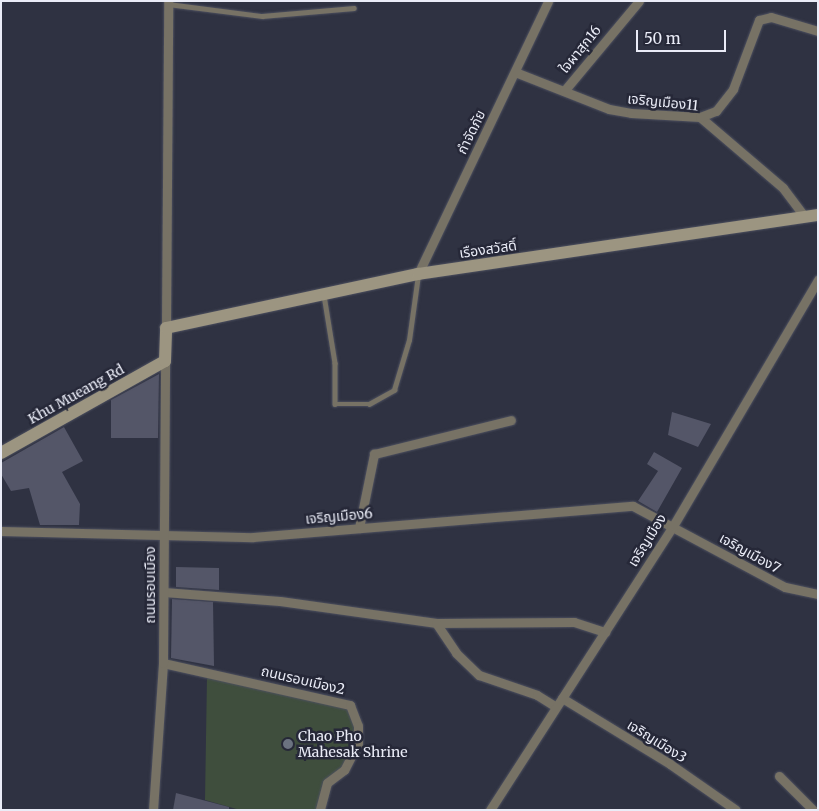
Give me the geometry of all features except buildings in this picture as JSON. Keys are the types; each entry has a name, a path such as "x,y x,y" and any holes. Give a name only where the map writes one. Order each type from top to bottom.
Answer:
{"street":[{"name":"กำจัดภัย","path":"418,274 548,1"},
{"name":"ใจผาสุก16","path":"564,91 638,1"},
{"path":"165,361 168,3"},
{"path":"700,117 716,111 733,89 759,20 771,17 818,31"},
{"name":"เจริญเมือง11","path":"515,72 564,91 631,113 700,117 783,188 811,216"},
{"name":"เรืองสวัสดิ์","path":"166,328 418,274 811,216"},
{"name":"เจริญเมือง","path":"490,810 673,526 817,283"},
{"name":"Khu Mueang Rd","path":"1,453 165,361"},
{"name":"ถนนรอบเมือง","path":"153,810 163,663 165,361"},
{"path":"359,528 374,454 511,420"},
{"name":"เจริญเมือง6","path":"1,531 253,537 633,506 673,526"},
{"name":"เจริญเมือง7","path":"673,526 785,587 818,594"},
{"path":"164,592 280,601 436,623 574,622 605,632"},
{"path":"436,623 456,653 479,674 537,695 556,707"},
{"name":"ถนนรอบเมือง2","path":"163,663 350,705 358,726 358,743 344,770 327,783 320,810"},
{"name":"เจริญเมือง3","path":"562,698 670,764 734,809"},
{"path":"779,776 813,810"}],"lane":[{"path":"168,3 262,16 354,8"},
{"path":"324,294 335,363 335,404 369,404 394,390 409,340 418,274"}],"green space":[{"path":"207,676 352,707 359,735 350,761 327,783 320,810 240,810 205,800"}],"place":[{"name":"Chao Pho Mahesak Shrine","path":"288,744"}]}
